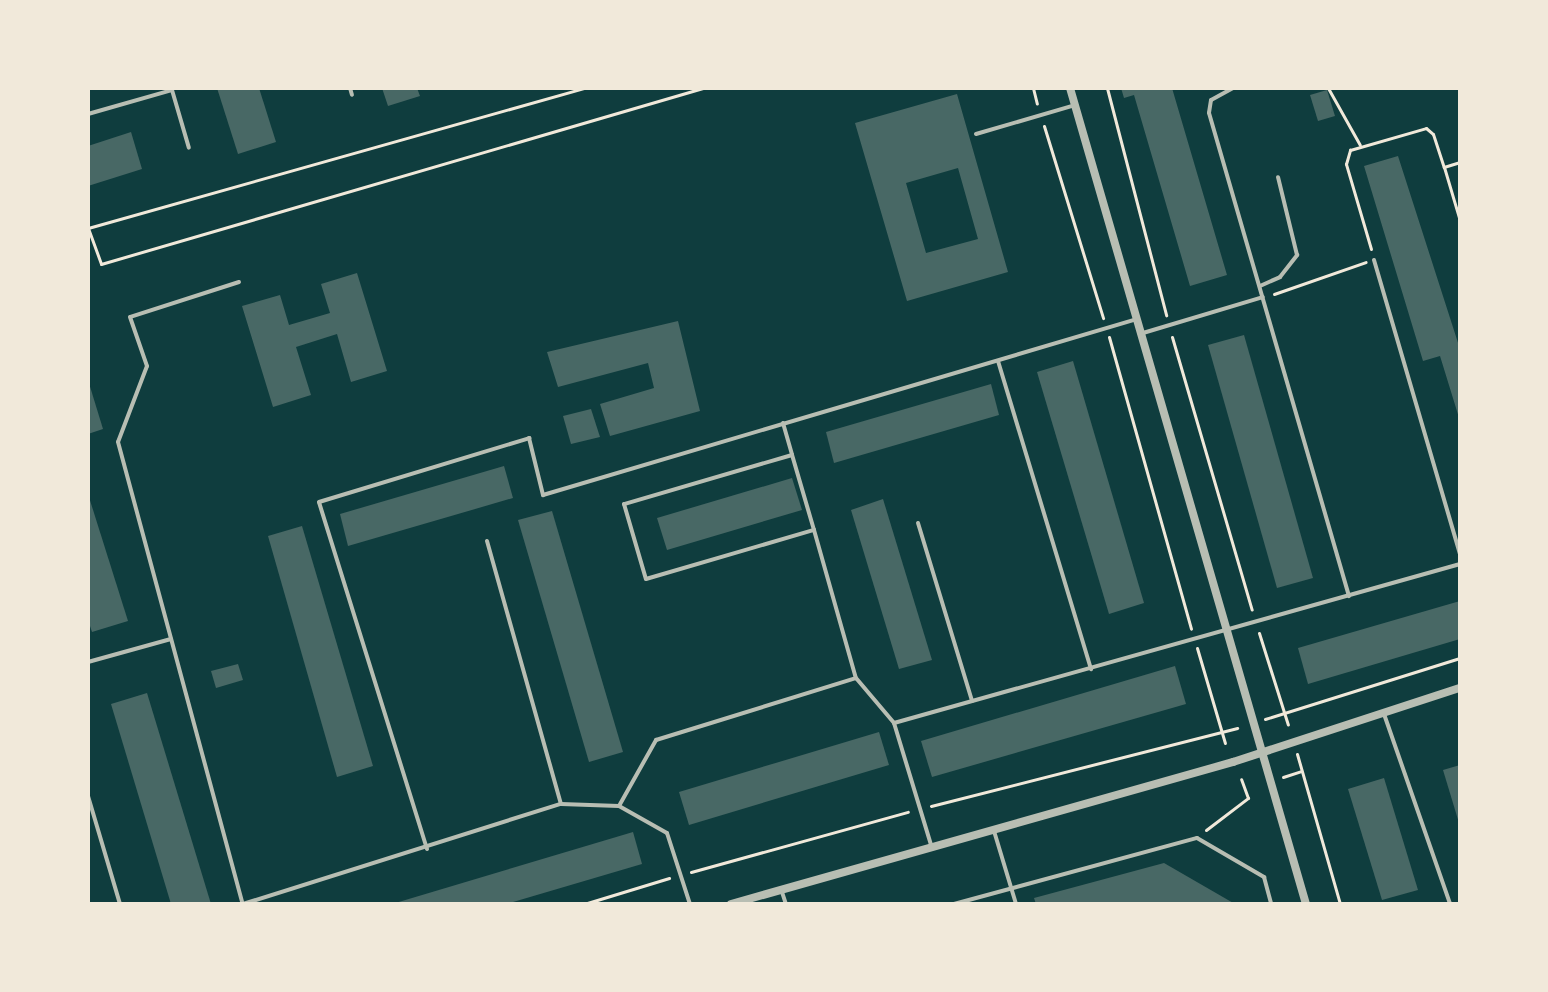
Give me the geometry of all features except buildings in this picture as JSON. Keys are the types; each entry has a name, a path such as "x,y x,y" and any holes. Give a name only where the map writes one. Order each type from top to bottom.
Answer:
{"street":[{"path":"1070,88 1306,904"},
{"path":"731,904 994,831 1460,688"}],"lane":[{"path":"350,88 352,95"},
{"path":"1233,88 1211,100 1209,113 1349,596"},
{"path":"88,114 171,89 189,148"},
{"path":"976,134 1075,105"},
{"path":"1260,286 1280,277 1297,255 1278,177"},
{"path":"1374,260 1460,555"},
{"path":"239,282 130,317 147,366 118,442 243,904 427,849 561,804 619,806 667,833 690,904"},
{"path":"1141,334 1263,297"},
{"path":"427,849 319,502 529,438 543,495 1137,319"},
{"path":"998,361 1091,669"},
{"path":"783,422 856,678 894,723 932,848"},
{"path":"792,455 624,504 646,579 814,530"},
{"path":"918,523 972,701"},
{"path":"487,541 561,804"},
{"path":"894,723 1460,564"},
{"path":"88,662 171,639"},
{"path":"619,806 656,740 856,678"},
{"path":"1383,712 1450,904"},
{"path":"88,796 120,904"},
{"path":"994,831 1016,904"},
{"path":"954,904 1197,838 1264,877 1271,904"},
{"path":"782,890 786,904"}],"path":[{"path":"584,88 88,228 90,244 101,264 703,88"},
{"path":"1033,88 1225,743"},
{"path":"1107,88 1169,325 1288,725"},
{"path":"1328,88 1360,145"},
{"path":"1263,297 1374,260 1346,164 1346,156 1360,145 1426,128 1433,134 1460,221"},
{"path":"1444,167 1460,162"},
{"path":"1263,719 1460,658"},
{"path":"1295,749 1340,904"},
{"path":"1283,777 1301,771"},
{"path":"1197,838 1248,798 1241,779"},
{"path":"1247,789 1254,787"}]}
